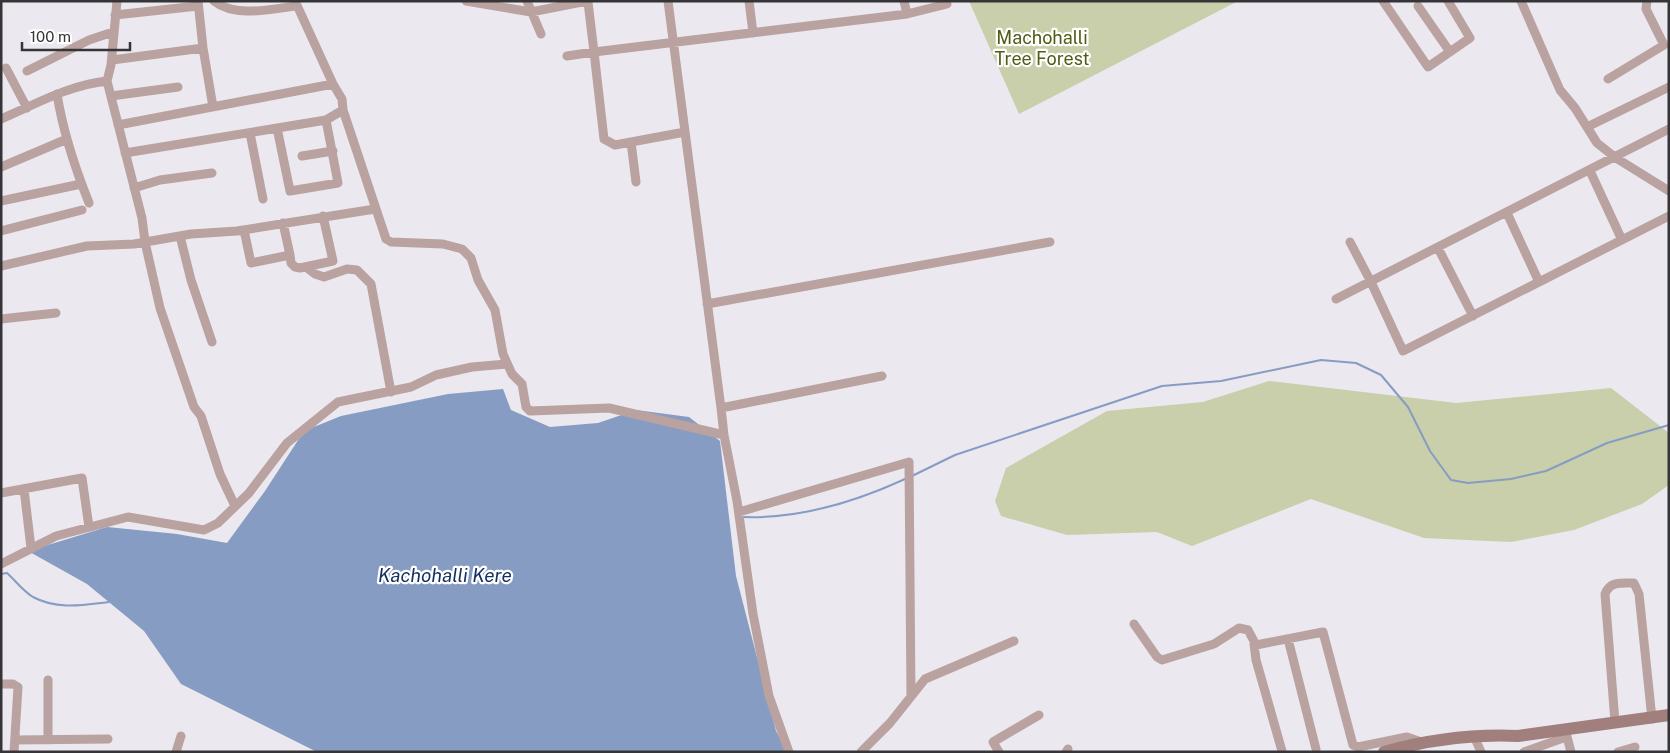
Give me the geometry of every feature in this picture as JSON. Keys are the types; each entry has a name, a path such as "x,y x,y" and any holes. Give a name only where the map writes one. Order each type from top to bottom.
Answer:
{"street":[{"path":"117,1 112,60 107,82 134,188 158,300 194,407 200,416 220,474 235,506"},
{"path":"214,1 220,6 253,11 296,4 333,84 342,99 375,209 386,238 391,242 450,246 462,249 471,258 478,280 495,310 507,364 522,384 526,407 530,411 609,408 724,436"},
{"path":"466,1 531,12 588,2 604,139 615,145 685,132"},
{"path":"527,1 541,34"},
{"path":"668,1 724,436 739,517 753,614 770,696 789,752"},
{"path":"749,1 753,33"},
{"path":"904,1 906,14"},
{"path":"1383,1 1428,67 1470,38 1448,1"},
{"path":"1521,1 1560,90 1587,126 1597,143 1616,158 1669,191"},
{"path":"1608,79 1664,45 1662,37 1646,9 1647,1"},
{"path":"115,15 198,4 213,107"},
{"path":"567,56 906,14 947,4"},
{"path":"1418,6 1450,52"},
{"path":"27,71 89,40 113,32"},
{"path":"112,60 203,48"},
{"path":"6,68 27,108"},
{"path":"1,119 57,94 89,83 107,82"},
{"path":"118,124 333,84"},
{"path":"111,96 178,87"},
{"path":"1587,126 1669,87"},
{"path":"57,94 67,139 89,203"},
{"path":"125,153 326,120 344,110"},
{"path":"277,128 290,191 338,183 326,120"},
{"path":"1336,300 1616,158 1669,129"},
{"path":"250,133 263,200"},
{"path":"1,167 67,139"},
{"path":"631,142 636,182"},
{"path":"302,156 333,151"},
{"path":"1590,171 1622,240"},
{"path":"134,188 160,180 212,173"},
{"path":"1,201 82,184"},
{"path":"1,266 87,246 145,242 180,236 244,230 375,209"},
{"path":"1,231 82,210"},
{"path":"1507,213 1539,282"},
{"path":"283,223 290,255 295,267 306,267 333,261 323,216"},
{"path":"1350,242 1403,351 1669,216"},
{"path":"244,230 252,266 290,255"},
{"path":"180,236 212,342"},
{"path":"707,304 1050,242"},
{"path":"1438,248 1473,316"},
{"path":"306,267 315,274 324,277 348,269 358,270 371,284 392,392"},
{"path":"1,319 56,313"},
{"path":"1,564 56,536 128,517 204,530 218,524 249,493 287,443 338,402 392,392 410,387 436,375 472,367 507,364"},
{"path":"721,408 882,376"},
{"path":"739,517 909,462 911,696"},
{"path":"1,493 82,478 89,527"},
{"path":"24,489 31,548"},
{"path":"1615,722 1605,594 1608,588 1614,584 1634,583 1639,594 1652,718"},
{"path":"1134,624 1157,658 1162,660 1214,644 1239,628 1248,630 1254,644 1256,660 1282,751"},
{"path":"1254,644 1323,632 1353,745 1358,747 1407,736 1430,745"},
{"path":"1288,639 1316,749"},
{"path":"862,752 890,723 925,679 1014,641"},
{"path":"48,680 48,740"},
{"path":"1,684 13,684 18,687 14,752"},
{"path":"999,752 994,742 1039,715"},
{"path":"1384,752 1474,736 1566,733 1615,722 1669,715"},
{"path":"1524,752 1566,733"},
{"path":"1566,733 1571,752"},
{"path":"176,752 181,736"},
{"path":"1474,736 1481,752"},
{"path":"15,740 108,739"},
{"path":"1618,752 1635,747"}],"green space":[{"name":"Machohalli Tree Forest","path":"969,1 1238,1 1019,114"},
{"path":"1269,381 1456,403 1611,388 1669,433 1669,485 1642,504 1574,530 1511,542 1424,538 1311,499 1192,546 1157,532 1067,535 1001,516 995,501 1006,468 1107,411 1203,402"}],"water":[{"name":"Kachohalli Kere","path":"503,389 511,410 550,427 598,423 636,410 689,417 720,441 736,576 776,731 787,752 317,752 181,684 144,631 87,584 28,551 107,527 177,534 227,543 265,491 304,431 341,416 448,394"}],"waterway":[{"path":"912,476 955,455 1162,386 1221,381 1321,360 1356,363 1381,375 1408,407 1430,451 1451,480 1468,483 1511,479 1546,471 1607,443 1669,425"},
{"path":"743,517 764,517 806,512 847,502 905,479"},
{"path":"1,574 7,573 29,595 51,604 70,606 109,602"}]}
